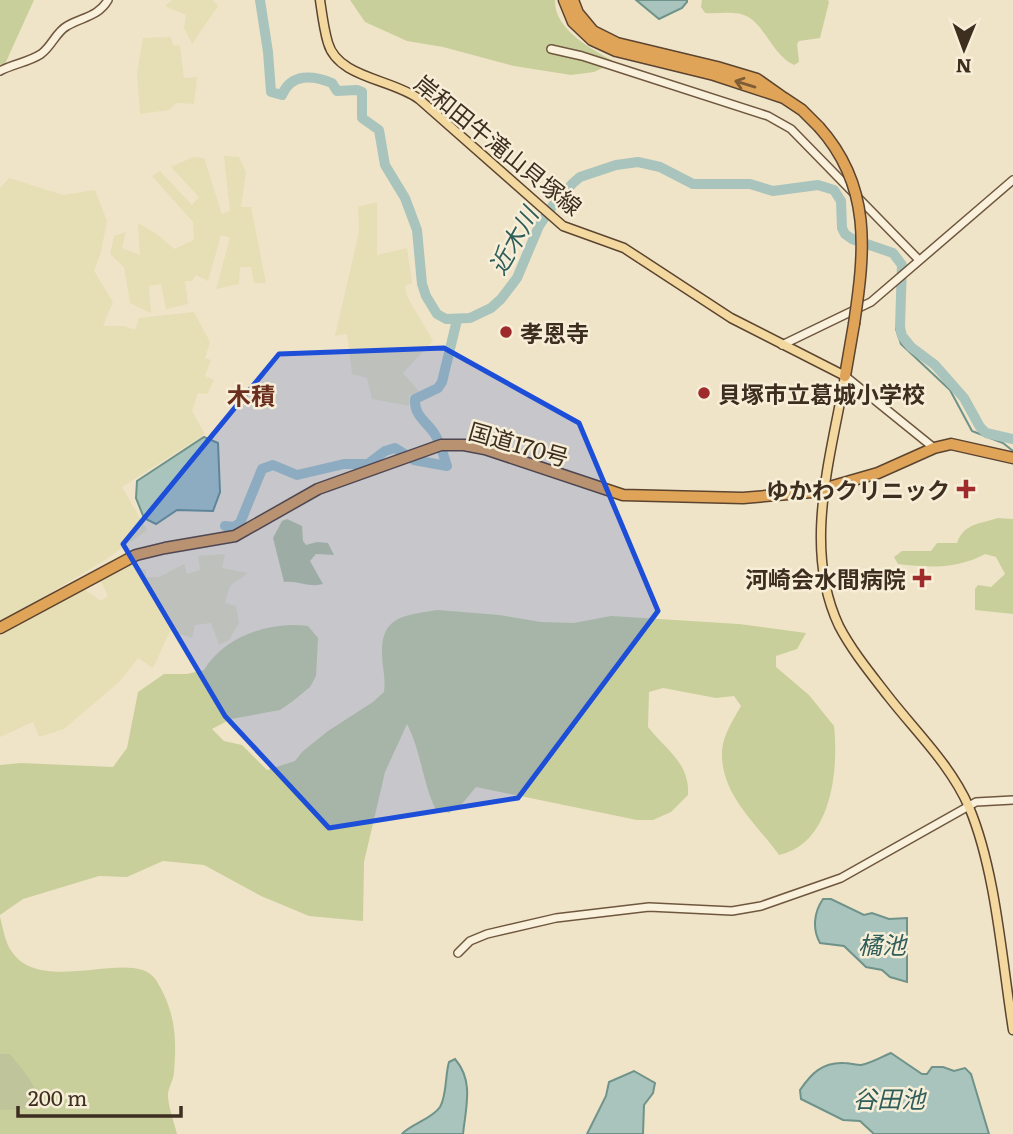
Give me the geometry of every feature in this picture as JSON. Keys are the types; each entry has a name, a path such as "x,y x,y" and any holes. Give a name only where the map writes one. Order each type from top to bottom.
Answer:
{"highway":[{"path":"564,0 573,22 592,40 617,51 714,75 784,98"},
{"path":"573,0 578,13 593,31 617,43 757,79 802,110 819,127 842,158 858,198 862,236 862,261 845,376"},
{"name":"国道170号","path":"0,628 129,558 155,550 236,536 318,489 440,446 464,445 485,449 623,495 743,499 825,488 878,473 934,448 956,444 1013,458"}],"main road":[{"name":"岸和田牛滝山貝塚線","path":"320,0 328,43 344,67 399,87 419,99 563,226 624,248 731,317 845,376"},
{"path":"845,376 825,488 821,559 826,588 839,626 867,669 943,762 968,805 983,850 1013,1030"}],"street":[{"path":"0,71 41,53 60,30 95,14 108,0"},
{"path":"551,49 582,56 768,116 791,129 919,260"},
{"path":"782,345 871,302 1013,180"},
{"path":"845,376 934,448"},
{"path":"458,953 470,942 487,934 556,918 649,907 732,911 761,906 841,878 968,805 1013,800"}],"highlighted area":[{"path":"444,348 579,423 658,611 518,798 329,828 225,716 123,544 279,354"}],"shaded area":[{"path":"172,0 213,0 218,6 192,44 184,28 186,15 165,6"},
{"path":"171,37 173,45 180,46 184,78 197,77 194,104 176,103 169,110 140,114 137,73 143,38"},
{"path":"224,156 239,157 246,172 241,207 251,207 266,283 254,283 251,267 240,267 239,284 216,289 230,238 221,235 208,281 196,275 192,281 185,281 188,304 166,309 161,284 149,286 151,313 130,303 124,267 110,254 114,236 126,232 122,248 140,255 138,223 174,249 194,240 193,222 152,176 160,171 192,205 199,197 171,167 193,157 204,158 222,214 230,211"},
{"path":"9,178 63,195 95,190 107,221 94,271 113,302 103,326 124,326 135,330 139,318 194,312 210,342 205,358 211,360 205,376 214,380 207,394 198,393 192,411 205,434 122,487 147,530 105,560 0,623 0,188"},
{"path":"377,202 377,255 407,248 412,283 405,286 408,298 433,341 403,373 419,391 409,397 409,406 372,399 367,378 352,374 347,334 335,336 359,232 358,207"},
{"path":"225,554 222,568 248,573 230,586 225,603 236,606 239,623 229,640 219,645 211,623 195,625 192,638 170,631 153,668 138,658 120,681 64,729 39,737 33,722 0,737 0,636 84,589 101,601 108,596 100,580 130,565 146,570 146,577 159,577 184,564 187,574 200,570 198,556"}],"green space":[{"path":"0,0 34,0 0,75"},
{"path":"350,0 555,0 556,11 567,29 586,45 615,62 594,72 571,75 514,66 443,47 407,41 365,22"},
{"path":"702,0 829,2 820,38 799,41 799,62 794,65 780,54 751,19 735,13 705,13 701,7"},
{"path":"998,518 1013,519 1013,614 975,610 975,589 978,585 991,587 1005,574 996,557 985,554 954,565 932,567 898,564 894,557 902,551 931,551 937,543 957,543 968,528"},
{"path":"287,519 302,526 303,541 306,545 328,543 334,555 316,554 310,561 323,584 284,582 273,538 282,521"},
{"path":"438,610 541,622 574,623 611,616 739,624 806,633 797,649 776,656 776,667 809,695 834,726 833,784 821,821 810,837 796,848 779,855 741,807 723,767 724,739 741,706 734,696 716,698 663,688 649,692 648,727 681,765 688,784 688,795 671,812 653,820 637,820 476,787 461,805 449,813 436,810 407,724 385,772 364,862 363,921 309,916 261,896 204,865 163,861 127,877 99,876 23,899 0,915 0,765 21,763 113,767 127,748 138,692 164,674 187,674 204,670 223,648 249,633 293,625 308,626 318,638 316,676 310,687 280,710 231,719 212,729 224,741 242,745 267,770 295,761 328,731 384,692 383,640 391,624 416,613"},
{"path":"0,917 12,952 26,965 45,971 66,972 129,968 145,971 156,980 167,1002 173,1024 174,1072 168,1097 177,1134 0,1134"},
{"path":"0,1054 10,1054 24,1072 37,1093 39,1106 31,1109 0,1110"}],"water":[{"path":"636,0 687,2 682,8 659,19"},
{"path":"204,437 218,443 220,492 213,511 177,510 156,524 144,518 136,498 137,481"},
{"name":"橘池","path":"823,899 831,899 864,915 872,913 889,919 907,918 907,982 890,977 882,970 866,967 844,946 820,943 815,921"},
{"name":"谷田池","path":"891,1053 922,1074 927,1074 932,1067 954,1071 965,1068 971,1074 989,1134 874,1134 860,1121 843,1120 801,1099 800,1090 813,1074 823,1067 836,1063 861,1065"},
{"path":"455,1059 467,1085 463,1134 402,1134 440,1107 449,1062"},
{"path":"634,1071 655,1083 653,1093 644,1105 643,1134 587,1134 606,1096 609,1082"}],"waterway":[{"name":"近木川","path":"260,0 271,92 282,95 297,79 310,77 332,83 337,91 362,92 362,118 379,130 385,165 405,198 417,230 422,284 437,314 446,319 470,318 491,308 501,299 517,278 539,226 553,205 580,177 616,165 638,162 660,167 693,184 750,184 773,191 818,185 834,190 841,201 842,228 845,234 893,253 902,265 902,336 911,347 935,365 964,398 986,433 1013,439"},
{"path":"225,526 234,527 240,523 262,469 273,465 297,475 344,464 368,464 385,451 395,448 414,460 447,466 436,437 416,410 415,399 438,388 442,382 457,320"},
{"path":"900,327 896,329 901,344 950,390 972,431 1003,443 1013,451"}],"place":[{"name":"孝恩寺","path":"506,332"},
{"name":"貝塚市立葛城小学校","path":"704,393"},
{"name":"ゆかわクリニック","path":"966,489"},
{"name":"河崎会水間病院","path":"922,578"}],"district":[{"name":"木積","path":"251,394"}]}
